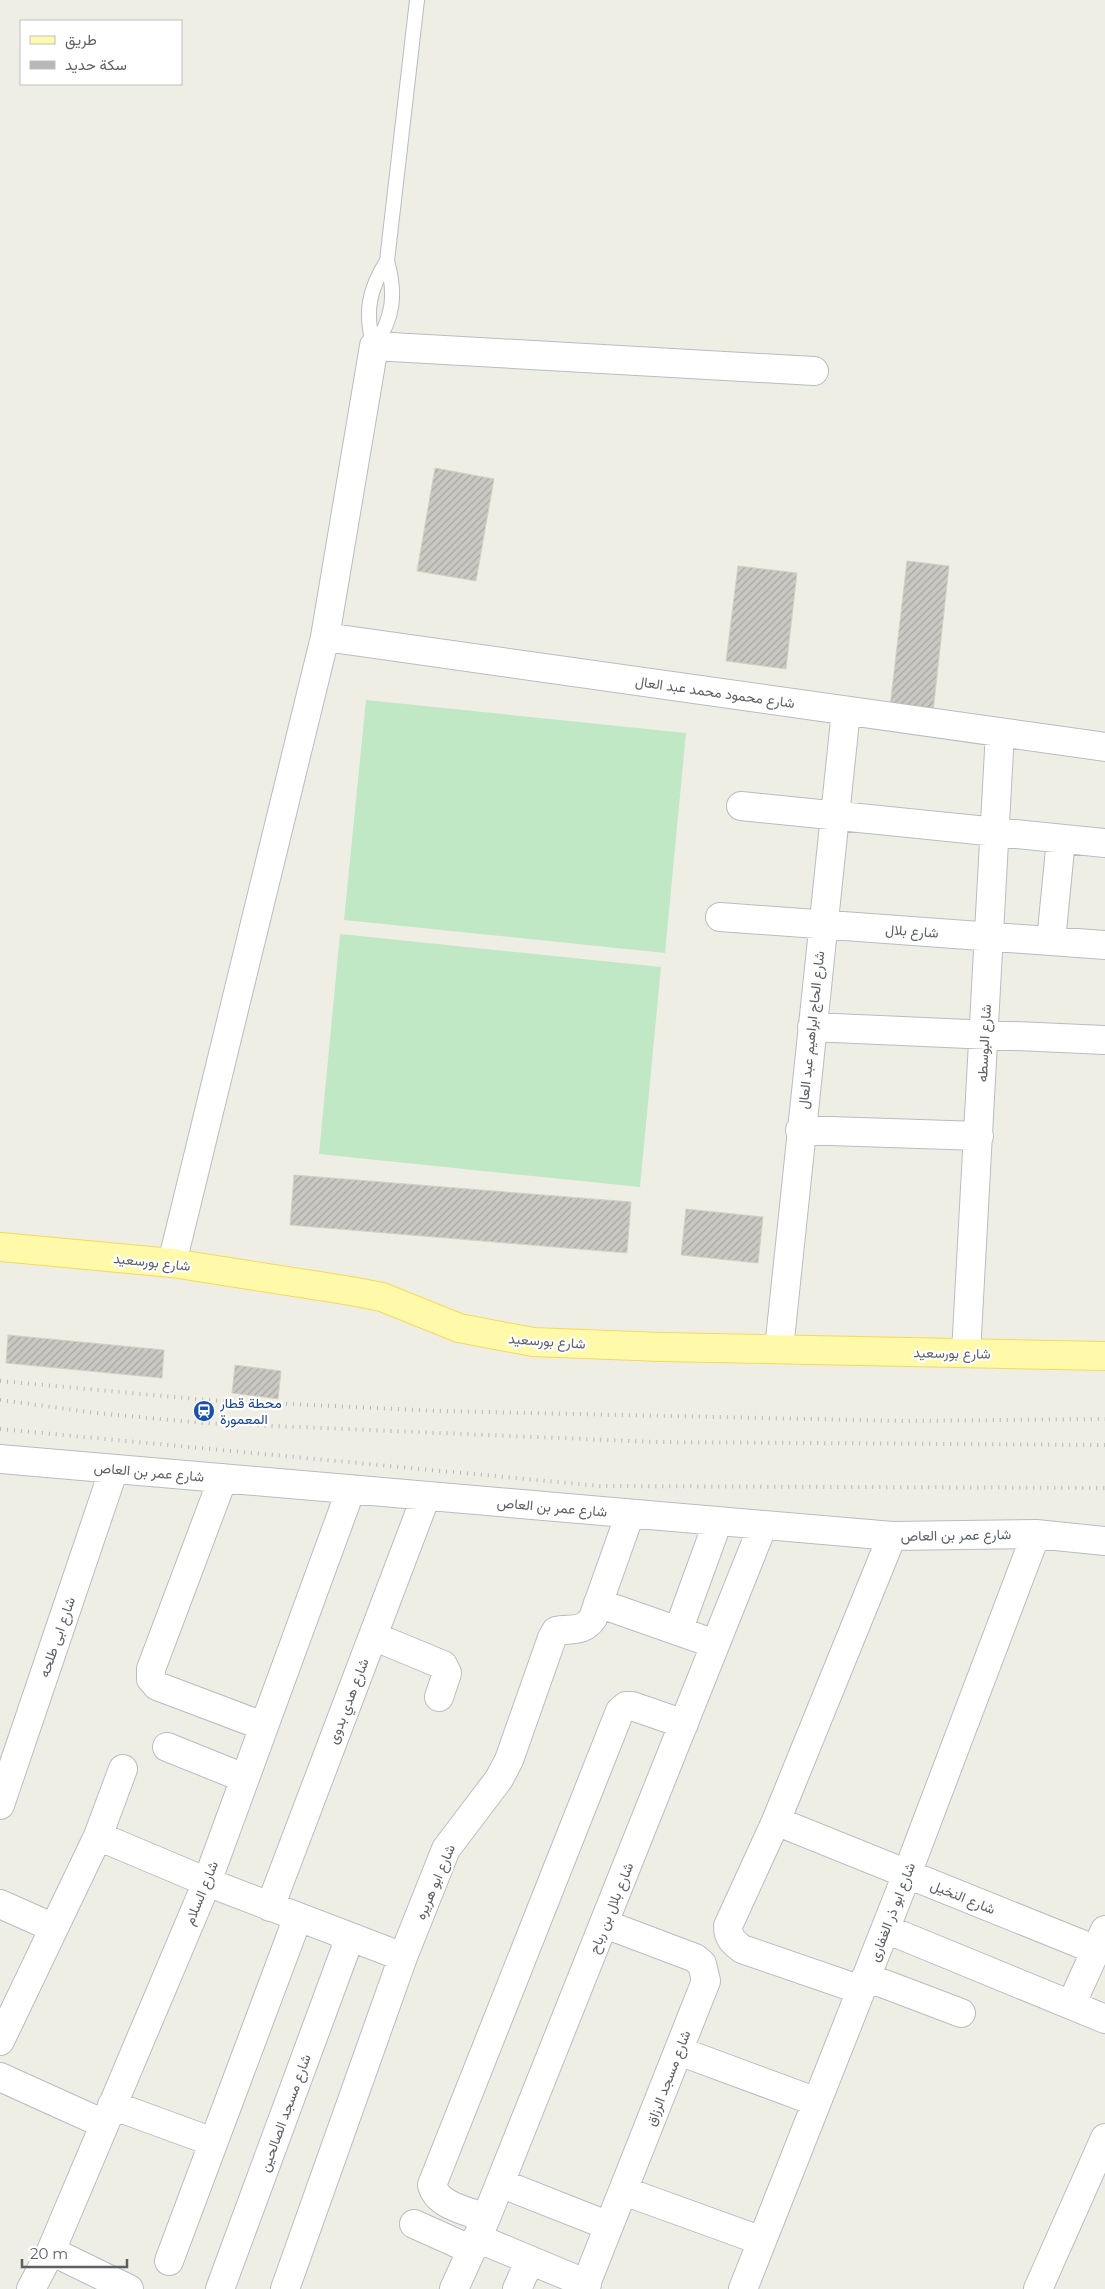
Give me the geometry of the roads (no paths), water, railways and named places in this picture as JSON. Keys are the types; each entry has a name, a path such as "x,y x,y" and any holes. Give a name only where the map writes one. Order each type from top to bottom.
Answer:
{"main road":[{"name":"شارع بورسعيد","path":"0,1247 172,1263 382,1297 459,1328 511,1339 651,1347 1105,1356"}],"street":[{"path":"172,1263 324,637 374,346 814,372"},
{"name":"شارع محمود محمد عبد العال","path":"324,637 1105,747"},
{"name":"شارع الحاج ابراهيم عبد العال","path":"779,1350 800,1130 846,710"},
{"name":"شارع البوسطه","path":"966,1353 1000,732"},
{"path":"741,806 1105,843"},
{"path":"1050,941 1061,838"},
{"name":"شارع بلال","path":"720,917 1105,945"},
{"path":"812,1027 1105,1040"},
{"path":"800,1130 979,1136"},
{"name":"شارع عمر بن العاص","path":"0,1459 892,1536 1036,1534 1105,1541"},
{"name":"شارع ابى طلحه","path":"0,1805 114,1469"},
{"path":"223,1478 151,1669 151,1679 157,1686 264,1726"},
{"name":"شارع السلام","path":"31,2289 51,2251 207,1882 351,1489"},
{"name":"شارع هدي بدوى","path":"270,1906 426,1496"},
{"name":"شارع ابو هريره","path":"285,2289 404,1957 446,1850 499,1779 509,1760 556,1631 580,1630 588,1626 630,1514"},
{"path":"678,1631 718,1521"},
{"name":"شارع بلال بن رباح","path":"454,2289 500,2184 763,1525"},
{"name":"شارع ابو ذر الغفارى","path":"743,2289 886,1929 1036,1534"},
{"path":"892,1536 776,1821 728,1926 728,1935 742,1949 961,2014"},
{"path":"598,1603 715,1644"},
{"path":"373,1636 443,1665 447,1672 439,1697"},
{"path":"478,2236 434,2194 432,2185 616,1720 626,1706 684,1724"},
{"path":"167,1747 244,1778"},
{"path":"0,2042 98,1836 123,1769"},
{"name":"شارع النخيل","path":"776,1821 907,1874 1100,1940"},
{"path":"98,1836 207,1882 404,1957"},
{"path":"0,1904 54,1928"},
{"path":"169,2261 298,1917"},
{"name":"شارع مسجد الرزاق","path":"585,2286 706,1981 702,1964 695,1958 605,1924"},
{"path":"886,1929 1105,2019"},
{"name":"شارع مسجد الصالحين","path":"220,2289 350,1937"},
{"path":"1071,2005 1100,1940"},
{"path":"679,2051 817,2102"},
{"path":"0,2077 108,2114 213,2142"},
{"path":"1038,2289 1105,2138"},
{"path":"500,2184 609,2226"},
{"path":"624,2191 762,2241"},
{"path":"414,2224 478,2236 585,2286"},
{"path":"51,2251 129,2289"},
{"path":"517,2289 530,2260"}],"lane":[{"path":"374,346 390,318 393,303 393,281 387,260 416,0"},
{"path":"374,346 368,315 369,300 375,279 387,260"}],"railway":[{"path":"0,1381 207,1400 438,1411 902,1421 1105,1419"},
{"path":"0,1400 96,1413 203,1423 655,1442 1105,1445"},
{"path":"0,1429 600,1486 1105,1488"}],"place":[{"name":"محطة قطار المعمورة","path":"204,1411"}]}
